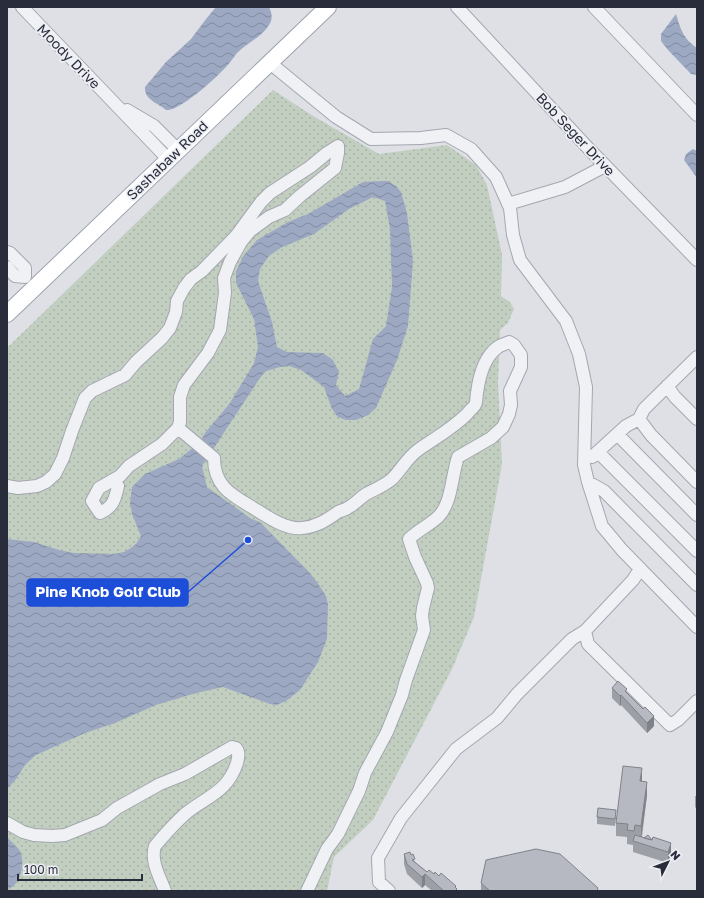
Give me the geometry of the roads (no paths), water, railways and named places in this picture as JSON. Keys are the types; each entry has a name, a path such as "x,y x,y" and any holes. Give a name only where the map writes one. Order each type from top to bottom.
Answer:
{"main road":[{"name":"Sashabaw Road","path":"7,314 30,282 173,154 328,7"}],"lane":[{"name":"Moody Drive","path":"22,7 117,105 150,123 173,154"},
{"name":"Bob Seger Drive","path":"456,7 605,166 697,260"},
{"path":"594,7 694,107"},
{"path":"270,63 336,117 371,140 446,136 471,149 496,177 510,208 513,235 520,260 566,321 579,354 586,387 584,465 602,526 622,550 697,627"},
{"path":"7,486 18,488 37,486 46,482 55,474 63,458 85,398 92,391 125,375 136,362 162,338 170,328 176,312 177,301 184,288 191,279 202,271 236,236 261,202 270,193 310,167 338,146 335,168 285,210 270,217 250,231 241,242 230,262 224,278 225,293 220,330 208,353 184,385 180,397 180,422 178,428 162,444 129,466 120,476 99,488 92,501 100,512 109,508 116,496 118,486"},
{"path":"508,204 564,187 605,166"},
{"path":"7,252 10,253 24,268 30,282"},
{"path":"7,267 15,276 30,282"},
{"path":"178,428 214,458 215,470 224,487 240,500 259,512 292,528 303,528 316,525 329,519 339,511 348,508 364,495 383,486 396,475 417,451 448,431 475,405 484,366 489,356 498,347 508,342 514,345 521,355 521,366 510,391 511,406 503,427 483,443 458,457 450,493 443,511 433,522 416,532 409,539 428,588 422,616 424,630 388,732 366,773 338,834 327,849 307,891"},
{"path":"584,465 626,426 639,420 644,409 697,357"},
{"path":"667,386 675,397 697,419"},
{"path":"639,420 651,435 697,482"},
{"path":"617,434 697,515"},
{"path":"598,452 697,551"},
{"path":"588,482 604,491 697,585"},
{"path":"389,891 379,882 378,858 402,818 456,749 497,718 517,694 572,639 585,630 633,580 640,569"},
{"path":"585,630 588,644 670,724 678,720 697,701"},
{"path":"7,823 23,832 34,835 65,835 102,820 117,808 160,784 185,774 232,748 236,748 239,755 229,780 222,789 201,802 175,824 155,846 154,861 165,891"}],"water":[{"path":"216,7 269,7 272,18 266,29 241,49 227,66 206,86 179,106 166,110 149,98 145,91 145,87 166,62 191,39"},
{"path":"676,14 683,33 697,48 697,75 691,74 661,41 661,34"},
{"path":"693,149 697,151 697,178 684,160 686,154"},
{"path":"388,181 396,186 401,192 407,213 413,261 408,326 397,360 376,408 368,415 356,420 346,420 338,417 332,409 324,387 301,370 289,366 266,371 202,466 207,487 250,518 261,523 308,571 326,596 328,604 327,639 318,662 300,690 286,701 277,705 270,704 223,687 196,693 156,705 115,723 85,733 36,755 25,765 7,789 7,539 34,542 74,553 114,554 124,552 136,544 141,536 132,514 130,503 132,487 145,474 179,459 200,442 205,433 230,403 254,363 258,347 254,319 236,283 236,271 244,255 257,240 288,222 308,214 363,182","holes":["373,197 385,201 390,229 392,287 386,326 373,339 359,389 345,396 336,385 339,372 333,360 323,353 287,352 277,347 272,322 258,281 260,269 269,256 282,247 314,234 349,209"]},
{"path":"7,837 20,851 22,862 19,879 7,890"}],"place":[{"name":"Pine Knob Golf Club","path":"248,540"}]}
